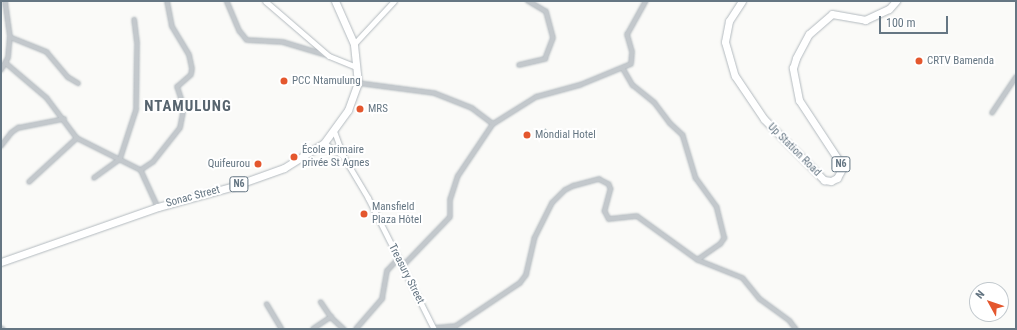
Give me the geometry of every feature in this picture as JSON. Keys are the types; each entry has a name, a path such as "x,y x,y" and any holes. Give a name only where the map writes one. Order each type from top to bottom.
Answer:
{"highway":[{"name":"Sonac Street","path":"1,262 158,207 231,187 284,168 324,143 348,110 358,83 354,44 335,1"},
{"name":"Up Station Road","path":"742,1 729,21 725,42 735,76 764,119 824,180 831,181 837,178 843,167 799,100 793,68 796,58 809,34 832,14 865,20 889,9 896,1"}],"main road":[{"path":"265,1 329,56 356,67"},
{"path":"354,44 394,1"},
{"name":"Treasury Street","path":"334,131 343,156 368,198 434,329"},
{"name":"Treasury Street","path":"324,143 343,156"}],"street":[{"path":"1,70 6,63 10,37 5,1"},
{"path":"141,170 153,162 180,128 184,108 178,87 191,75 192,69 190,55 172,27 167,1"},
{"path":"227,1 240,31 247,40 283,42 329,56"},
{"path":"519,65 545,59 553,38 546,12 528,1"},
{"path":"402,267 450,217 450,200 458,176 493,124 536,97 580,85 631,64 633,59 627,35 642,12 646,1"},
{"path":"94,178 120,159 136,110 137,43 134,20"},
{"path":"10,37 47,52 68,77 78,83"},
{"path":"6,63 47,98 77,138 141,170 158,207"},
{"path":"623,68 636,89 655,103 670,123 683,135 696,178 717,207 725,238 721,244 698,260"},
{"path":"992,113 1016,77"},
{"path":"358,83 434,93 472,108 493,124"},
{"path":"1,146 10,133 18,128 64,119"},
{"path":"29,182 77,138"},
{"path":"434,329 456,328 524,279 534,239 552,203 565,190 573,186 600,179 605,180 611,189 605,211 609,219 637,216 698,260 743,278 760,299 790,321 796,329"},
{"path":"356,329 382,299 387,271 398,259"},
{"path":"321,302 331,317 344,329"},
{"path":"267,304 282,329"},
{"path":"313,329 331,317"}],"shaded area":[{"path":"545,128 549,132 538,140 537,136"}],"place":[{"name":"CRTV Bamenda","path":"919,61"},
{"name":"PCC Ntamulung","path":"284,81"},
{"name":"MRS","path":"360,109"},
{"name":"Mondial Hotel","path":"527,135"},
{"name":"École primaire privée St Agnes","path":"294,157"},
{"name":"Quifeurou","path":"258,164"},
{"name":"Mansfield Plaza Hôtel","path":"364,214"}],"district":[{"name":"NTAMULUNG","path":"188,107"}]}
